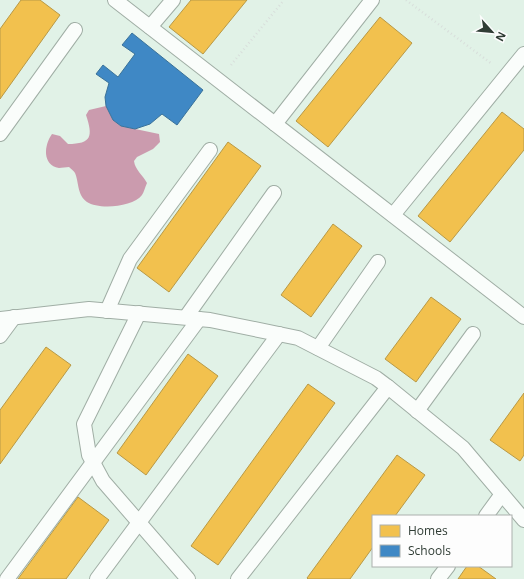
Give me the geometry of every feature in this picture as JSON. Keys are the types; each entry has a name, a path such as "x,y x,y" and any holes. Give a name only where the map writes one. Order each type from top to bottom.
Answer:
{"lane":[{"path":"115,0 393,215 522,310"},
{"path":"150,27 173,0"},
{"path":"275,124 372,0"},
{"path":"0,134 75,30"},
{"path":"393,215 524,54"},
{"path":"107,311 130,259 210,150"},
{"path":"7,579 93,462 192,318 274,193"},
{"path":"318,348 378,262"},
{"path":"0,319 89,309 210,320 298,338 376,378 463,448 502,494 522,510"},
{"path":"139,313 84,424 89,455 103,480 188,579"},
{"path":"0,336 14,317"},
{"path":"97,579 279,334"},
{"path":"417,411 473,334"},
{"path":"238,579 388,388"},
{"path":"487,515 502,494"},
{"path":"438,579 447,567"}],"path":[{"path":"219,81 284,0"},
{"path":"406,0 506,75"}],"shaded area":[{"path":"106,106 113,120 121,126 159,134 160,142 153,149 137,157 134,161 136,167 147,183 142,195 138,199 124,205 99,206 87,202 81,196 75,173 69,167 59,168 53,166 47,159 46,154 47,144 52,134 60,136 68,144 76,144 86,140 89,137 90,128 86,115 89,110"}],"building: Homes":[{"path":"21,0 40,0 60,15 0,99 0,29"},
{"path":"191,0 247,0 203,54 169,27"},
{"path":"380,17 412,43 328,147 296,121"},
{"path":"502,112 524,129 524,150 450,242 418,216"},
{"path":"228,142 261,166 169,292 137,268"},
{"path":"333,224 362,246 311,317 281,295"},
{"path":"431,297 461,319 416,382 385,359"},
{"path":"46,347 71,365 0,464 0,410"},
{"path":"188,354 218,376 146,475 117,453"},
{"path":"308,384 335,403 218,565 191,546"},
{"path":"524,393 524,455 520,461 490,440"},
{"path":"397,455 425,475 396,515 372,515 372,548 350,579 307,578"},
{"path":"78,497 109,520 66,579 18,579"},
{"path":"466,567 479,567 496,579 458,579"}],"building: Schools":[{"path":"132,33 203,90 177,125 162,114 150,124 135,129 121,126 113,120 106,106 105,97 109,83 96,74 103,65 118,77 135,54 122,45"}]}
